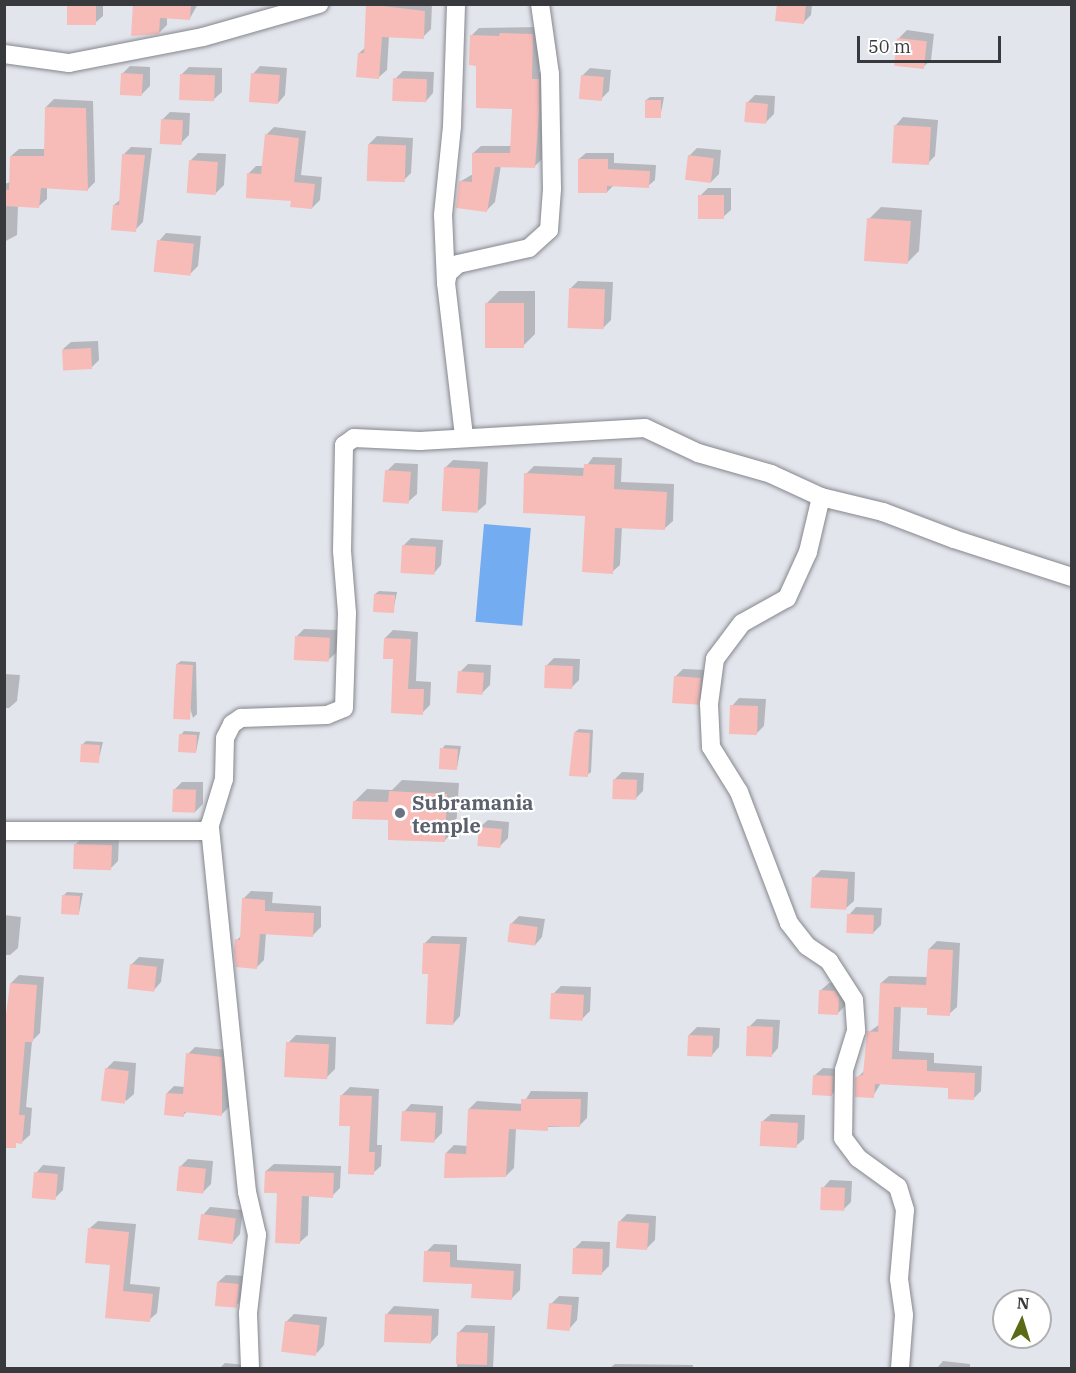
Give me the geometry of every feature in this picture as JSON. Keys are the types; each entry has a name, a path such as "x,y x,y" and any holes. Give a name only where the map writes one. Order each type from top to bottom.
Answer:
{"street":[{"path":"4,54 69,63 203,37 319,4"},
{"path":"456,4 452,126 443,215 446,283 464,436"},
{"path":"446,283 448,273 458,264 529,248 549,230 552,189 550,74 540,4"},
{"path":"250,1368 248,1313 257,1235 247,1192 224,970 220,905 210,831 224,779 225,738 232,724 240,718 327,715 344,708 347,614 342,551 344,446 354,438 420,441 464,436 645,428 698,453 771,474 821,497 883,512 954,540 1071,577"},
{"path":"821,497 808,552 788,598 742,623 715,659 709,704 711,747 739,792 789,923 807,946 829,961 854,1000 856,1031 844,1070 843,1138 858,1158 898,1187 905,1210 906,1233 899,1279 904,1315 900,1368"},
{"path":"4,831 210,831"}],"water":[{"path":"484,524 531,528 522,626 475,622"}],"building":[{"path":"133,4 191,4 190,20 160,18 159,34 131,36"},
{"path":"366,4 425,11 424,39 382,37 379,79 356,77 358,53 364,53"},
{"path":"777,4 806,4 804,24 775,21"},
{"path":"67,5 96,5 96,25 67,25"},
{"path":"500,33 533,34 532,79 539,79 535,168 495,167 487,212 456,208 459,181 472,182 472,153 510,153 512,109 476,108 476,66 469,65 470,35 499,36"},
{"path":"897,38 927,41 924,69 894,66"},
{"path":"121,73 143,74 142,96 120,95"},
{"path":"251,73 280,75 278,104 249,102"},
{"path":"180,74 215,75 214,101 179,100"},
{"path":"581,75 604,77 602,101 579,99"},
{"path":"393,78 427,79 426,102 392,101"},
{"path":"645,100 661,100 661,118 645,118"},
{"path":"746,102 768,104 766,124 744,122"},
{"path":"45,107 86,108 88,191 41,188 39,208 4,206 4,189 9,190 10,156 44,156"},
{"path":"161,119 183,120 182,145 160,144"},
{"path":"894,125 931,127 929,165 892,163"},
{"path":"265,134 299,138 294,182 315,184 312,209 290,207 291,201 246,198 247,173 261,174"},
{"path":"368,144 406,145 405,182 367,181"},
{"path":"122,154 145,155 136,232 111,230 113,205 119,205"},
{"path":"688,155 714,158 711,183 685,180"},
{"path":"578,159 608,159 608,169 650,171 649,188 607,186 607,193 578,193"},
{"path":"189,160 218,162 216,195 187,193"},
{"path":"698,195 724,195 724,219 698,219"},
{"path":"867,218 911,221 908,264 864,261"},
{"path":"157,240 194,244 190,276 154,272"},
{"path":"569,288 605,289 604,329 568,328"},
{"path":"485,303 524,303 524,348 485,348"},
{"path":"91,348 92,369 63,370 62,350"},
{"path":"584,464 615,465 614,489 667,492 665,530 615,528 613,574 582,572 585,516 523,513 524,473 583,476"},
{"path":"444,467 480,469 478,513 442,511"},
{"path":"385,470 411,472 409,504 383,502"},
{"path":"402,545 436,547 434,575 401,573"},
{"path":"374,594 395,595 394,613 373,612"},
{"path":"295,636 330,638 329,662 294,660"},
{"path":"384,638 411,639 408,689 424,689 423,715 391,713 393,659 383,659"},
{"path":"176,664 193,665 190,720 173,719"},
{"path":"545,665 573,666 572,689 544,688"},
{"path":"458,671 484,673 482,695 456,693"},
{"path":"674,676 701,678 699,705 672,703"},
{"path":"730,705 758,706 757,735 729,734"},
{"path":"574,732 590,733 588,777 569,776"},
{"path":"179,734 197,735 196,753 178,752"},
{"path":"81,744 100,745 99,763 80,762"},
{"path":"440,748 458,749 457,770 439,769"},
{"path":"613,779 637,780 636,800 612,799"},
{"path":"173,789 196,790 195,813 172,812"},
{"name":"Subramania temple","path":"389,791 447,794 445,842 388,840 388,820 352,819 353,801 388,802"},
{"path":"479,827 502,829 500,848 477,846"},
{"path":"74,844 112,845 111,870 73,869"},
{"path":"812,877 848,879 846,910 810,908"},
{"path":"62,895 80,896 79,915 61,914"},
{"path":"242,898 265,900 265,911 314,913 313,937 260,934 257,969 236,967 235,939 240,940"},
{"path":"847,914 874,915 873,934 846,933"},
{"path":"510,923 538,927 535,946 507,942"},
{"path":"423,943 460,944 453,1025 426,1024 428,974 422,974"},
{"path":"928,949 953,950 950,1016 927,1015 927,1008 894,1007 892,1059 927,1060 927,1071 975,1073 974,1100 948,1099 948,1088 875,1084 874,1098 855,1097 855,1077 863,1075 867,1031 878,1032 880,983 926,985"},
{"path":"130,964 157,967 154,992 127,989"},
{"path":"10,983 37,985 33,1042 25,1042 19,1115 25,1115 22,1144 16,1143 16,1148 4,1148 4,1031"},
{"path":"819,990 835,991 839,998 838,1015 818,1014"},
{"path":"551,993 584,995 583,1021 550,1019"},
{"path":"747,1026 773,1027 772,1057 746,1056"},
{"path":"688,1035 713,1036 712,1057 687,1056"},
{"path":"286,1042 329,1044 327,1079 284,1077"},
{"path":"186,1053 222,1057 222,1116 184,1112 184,1117 164,1115 166,1093 183,1094"},
{"path":"105,1068 129,1071 125,1104 101,1101"},
{"path":"813,1075 833,1076 832,1096 812,1095"},
{"path":"340,1095 372,1096 369,1152 375,1152 374,1175 348,1174 350,1126 339,1126"},
{"path":"521,1099 581,1099 580,1127 548,1126 548,1131 509,1129 506,1177 444,1178 445,1153 466,1154 468,1109 521,1111"},
{"path":"402,1111 436,1113 434,1143 400,1141"},
{"path":"761,1121 798,1123 797,1148 760,1146"},
{"path":"179,1166 206,1169 203,1194 176,1191"},
{"path":"265,1171 334,1173 333,1198 302,1196 300,1244 275,1243 277,1193 264,1193"},
{"path":"34,1172 58,1174 56,1200 32,1198"},
{"path":"821,1187 845,1188 844,1211 820,1210"},
{"path":"201,1214 236,1218 233,1244 198,1240"},
{"path":"618,1221 649,1223 647,1250 616,1248"},
{"path":"88,1228 129,1232 123,1291 153,1294 150,1322 105,1318 110,1265 85,1263"},
{"path":"573,1248 603,1249 602,1275 572,1274"},
{"path":"424,1251 450,1252 450,1267 514,1271 512,1300 471,1298 472,1284 423,1282"},
{"path":"217,1282 239,1284 237,1308 215,1306"},
{"path":"549,1303 572,1305 570,1331 547,1329"},
{"path":"385,1314 432,1316 431,1344 384,1342"},
{"path":"285,1321 320,1325 316,1356 281,1352"},
{"path":"457,1332 488,1333 487,1365 456,1364"}],"place":[{"name":"Subramania temple","path":"400,813"}]}
